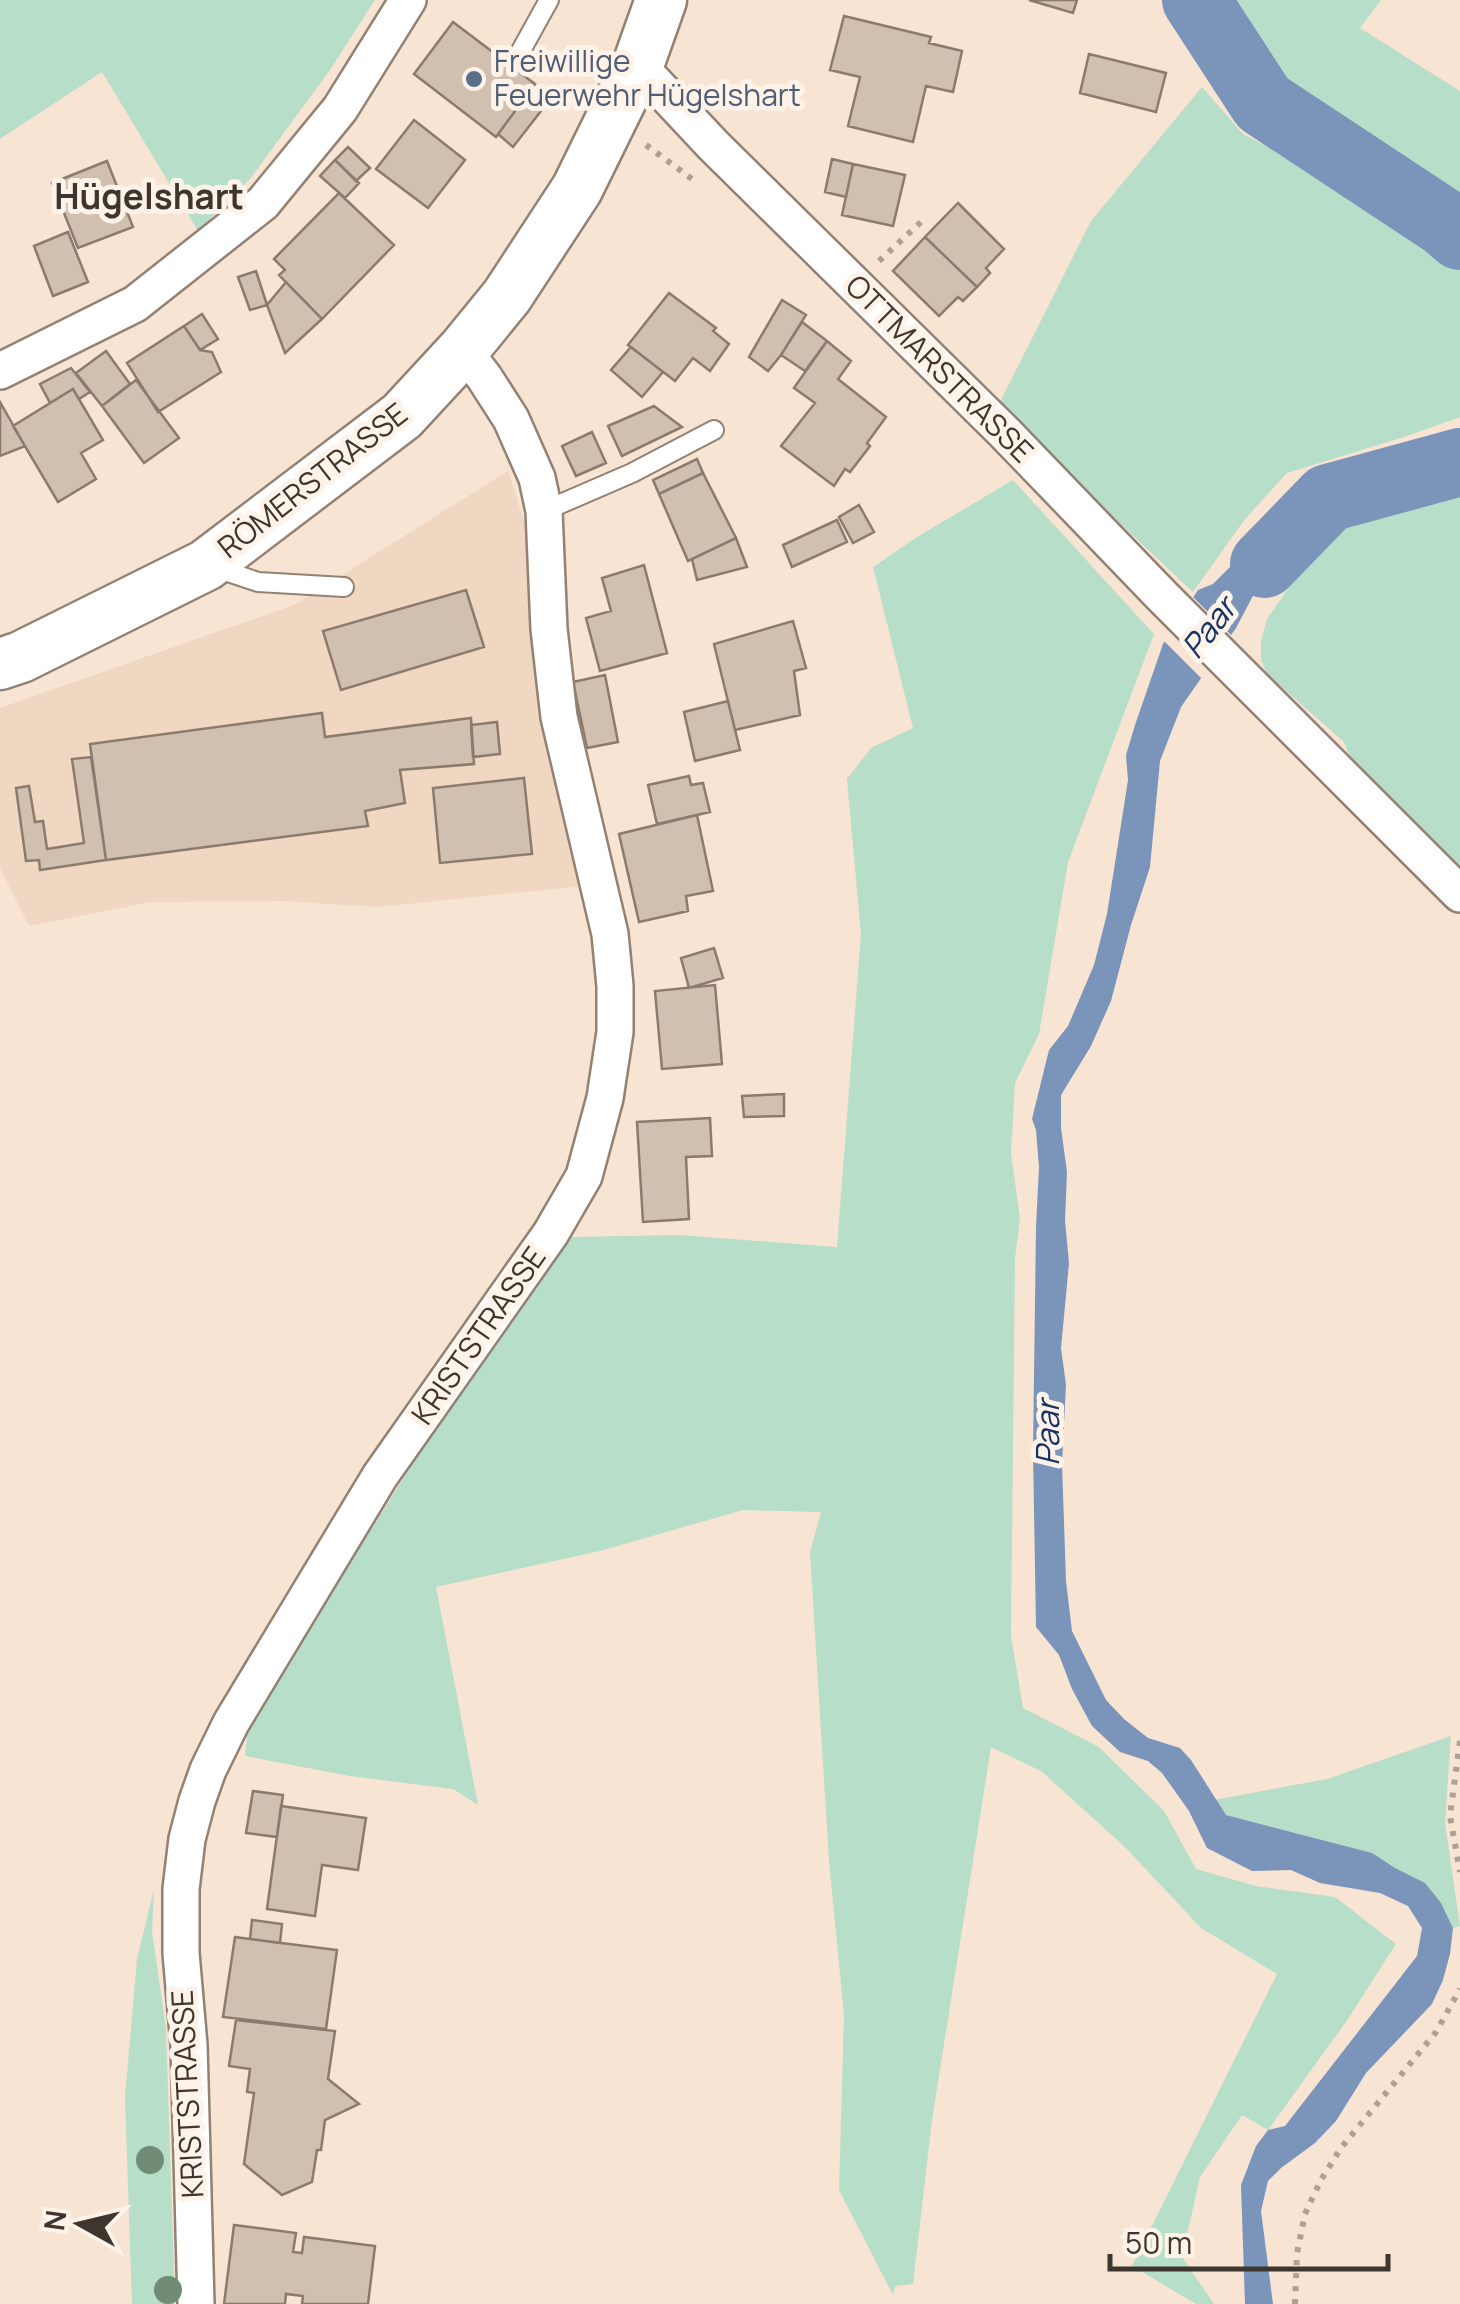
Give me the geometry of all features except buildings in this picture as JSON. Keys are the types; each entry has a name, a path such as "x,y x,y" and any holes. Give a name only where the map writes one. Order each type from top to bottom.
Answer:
{"main road":[{"name":"RÖMERSTRASSE","path":"0,664 206,565 402,416 506,296 576,189 638,65 661,0"}],"street":[{"path":"0,371 136,304 264,203 340,109 408,0"},
{"name":"OTTMARSTRASSE","path":"638,65 713,145 1004,432 1162,597 1460,894"},
{"name":"KRISTSTRASSE","path":"196,2304 189,2045 181,1953 182,1889 187,1840 208,1770 231,1723 380,1476 551,1234 584,1176 605,1098 615,1032 610,934 559,717 548,629 544,511 537,478 511,419 463,350"}],"lane":[{"path":"518,56 549,0"},
{"path":"544,511 632,474 714,430"},
{"path":"206,565 258,582 344,587"}],"path":[{"path":"854,285 922,221"},
{"path":"1460,1740 1450,1816 1460,1872"},
{"path":"1296,2304 1302,2227 1321,2180 1342,2148 1436,2032 1460,1990"}],"shaded area":[{"path":"508,471 528,534 584,886 378,907 283,901 152,902 29,926 0,868 0,708 294,605"}],"green space":[{"path":"0,0 375,0 330,70 250,179 198,231 102,72 0,139"},
{"path":"1231,0 1381,0 1360,28 1460,91 1460,217 1432,193 1298,102"},
{"path":"1202,87 1243,134 1389,209 1460,270 1460,417 1287,473 1245,519 1193,592 997,408 1091,221"},
{"path":"1460,472 1460,867 1351,760 1344,742 1267,674 1261,660 1261,641 1267,619 1322,539 1394,491"},
{"path":"1013,480 1154,634 1068,862 1039,1034 1015,1083 1011,1153 1020,1219 1015,1258 1011,1636 1023,1708 1099,1747 1164,1811 1196,1869 1256,1886 1335,1897 1396,1944 1268,2130 1242,2115 1200,2177 1182,2257 1214,2304 1196,2304 1132,2266 1277,1974 1201,1928 1125,1847 1041,1771 991,1747 932,2120 913,2284 895,2286 893,2295 839,2190 844,2015 829,1861 810,1552 821,1512 743,1510 600,1551 436,1587 478,1805 453,1789 350,1776 245,1756 248,1725 306,1632 453,1400 569,1237 680,1235 837,1247 861,934 847,779 871,748 913,728 873,567"},
{"path":"1451,1736 1445,1823 1460,1926 1453,1928 1441,1903 1372,1853 1226,1815 1214,1800 1327,1779"},
{"path":"154,1889 152,1931 166,2029 175,2304 132,2304 125,2097 137,1959"}],"water":[{"path":"1328,498 1324,511 1256,590 1236,628 1181,707 1160,761 1150,867 1111,1001 1091,1046 1061,1095 1069,1263 1061,1348 1066,1385 1062,1464 1066,1581 1072,1631 1106,1700 1148,1738 1180,1748 1226,1815 1372,1853 1425,1883 1441,1903 1453,1928 1443,1980 1432,2004 1366,2073 1336,2121 1268,2181 1261,2211 1273,2304 1245,2304 1241,2185 1256,2146 1268,2130 1285,2126 1417,1956 1422,1928 1408,1906 1380,1893 1320,1883 1291,1870 1252,1871 1207,1848 1189,1811 1162,1773 1148,1761 1120,1752 1092,1726 1059,1655 1036,1627 1033,1451 1039,1167 1032,1119 1049,1050 1068,1026 1094,965 1107,914 1128,780 1126,755 1163,644 1198,590 1213,584 1288,521"}],"pier":[{"path":"1190,594 1235,639 1205,682 1161,638"}],"waterway":[{"name":"Paar","path":"1196,0 1263,103 1460,236"},
{"name":"Paar","path":"1264,564 1328,498 1460,462"}],"place":[{"name":"Freiwillige Feuerwehr Hügelshart","path":"474,79"}],"district":[{"name":"Hügelshart","path":"149,197"}]}
